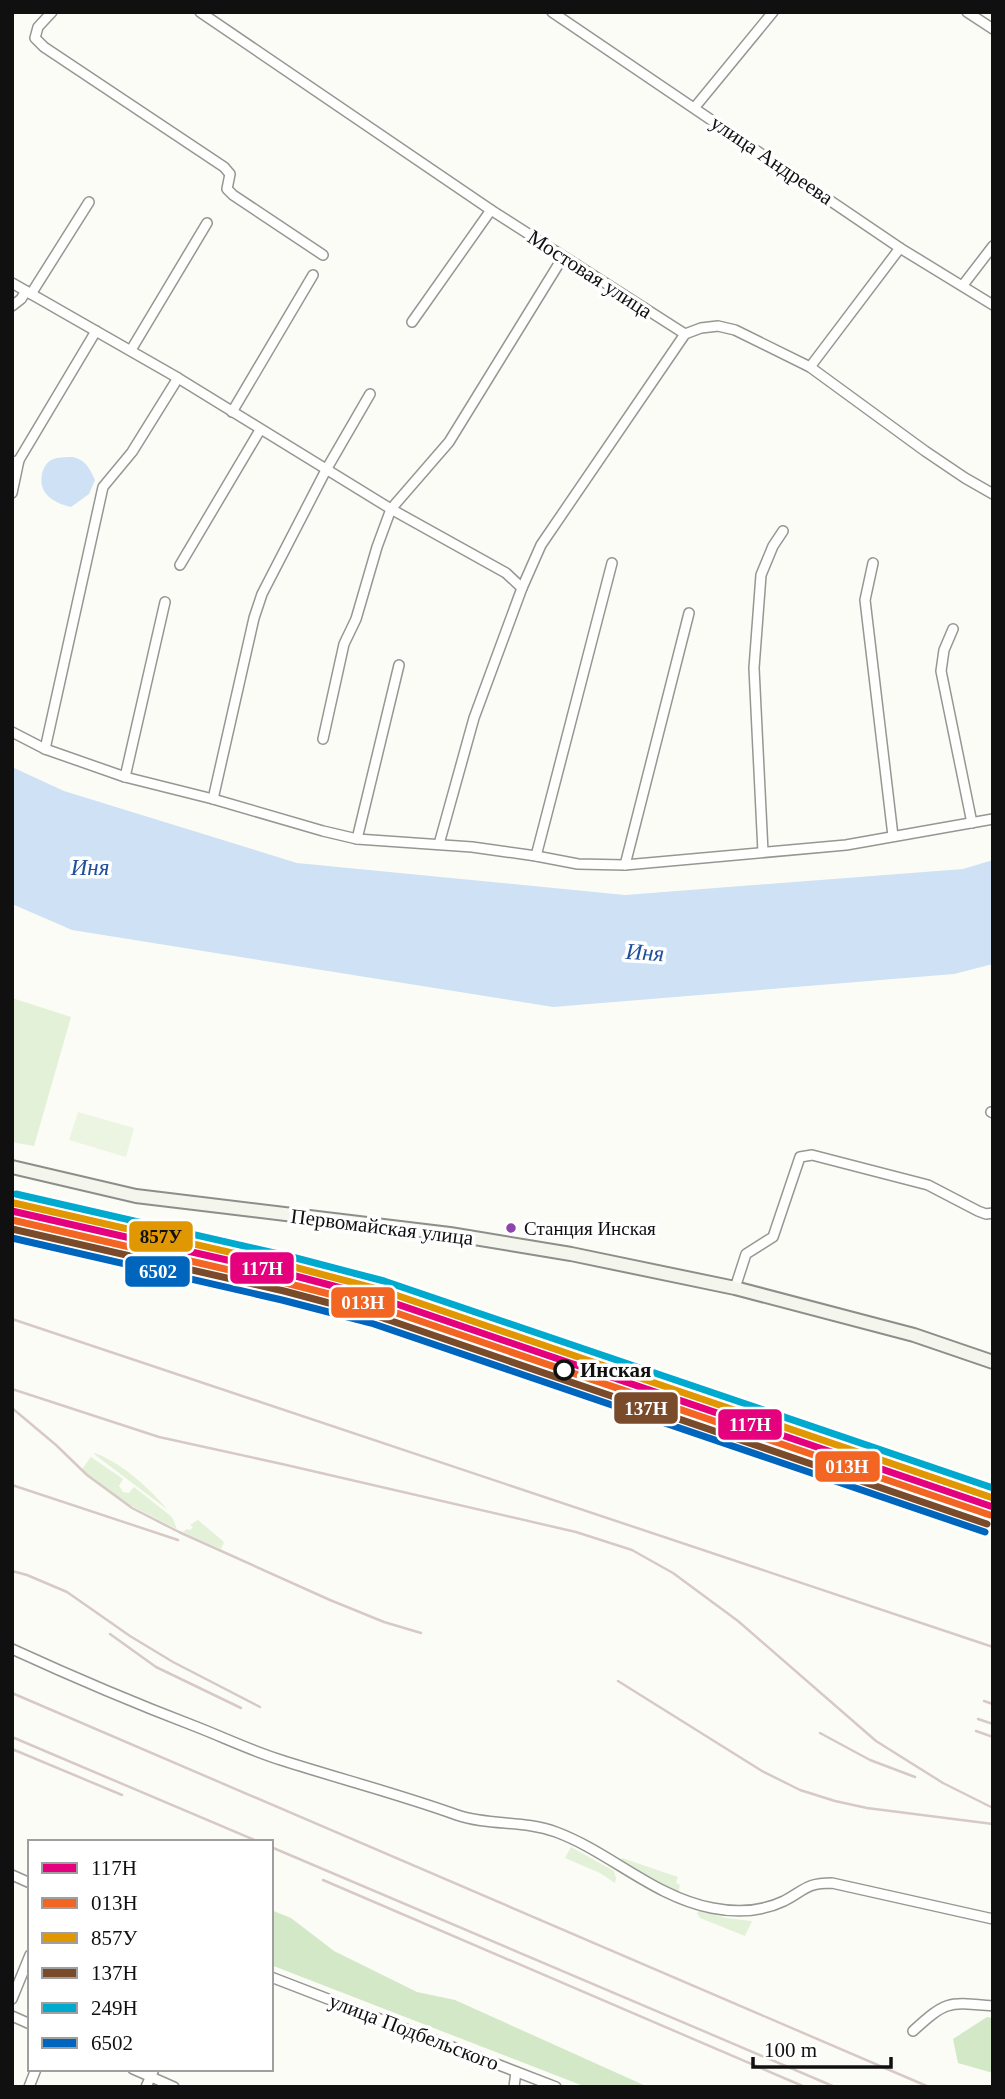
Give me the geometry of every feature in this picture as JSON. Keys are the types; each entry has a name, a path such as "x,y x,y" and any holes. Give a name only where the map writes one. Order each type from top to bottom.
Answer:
{"main road":[{"name":"Первомайская улица","path":"12,1167 135,1196 450,1234 546,1250 735,1288 914,1335 993,1362"}],"street":[{"path":"52,12 38,27 35,38 44,47 224,167 230,174 227,189 233,195 323,255"},
{"name":"Мостовая улица","path":"200,12 491,210 685,334"},
{"name":"улица Андреева","path":"552,12 900,248 993,305"},
{"path":"695,107 773,12"},
{"path":"967,12 993,29"},
{"path":"12,306 28,293 89,202"},
{"path":"412,322 491,210"},
{"path":"131,351 207,223"},
{"path":"963,285 993,246"},
{"path":"810,367 900,248"},
{"path":"323,739 344,643 356,619 391,509 449,442 563,257"},
{"path":"232,412 313,275"},
{"path":"12,283 178,377 391,509 506,573 522,588"},
{"path":"439,844 474,718 522,588 541,545 685,334 718,326 735,330 810,367 925,451 993,494"},
{"path":"12,493 16,461 96,331"},
{"path":"45,750 103,487 132,452 178,377"},
{"path":"213,799 254,618 262,594 326,470 370,394"},
{"path":"180,565 260,430"},
{"path":"763,852 754,668 761,575 783,531"},
{"path":"536,856 612,563"},
{"path":"873,563 865,600 892,836"},
{"path":"125,778 165,602"},
{"path":"625,865 689,613"},
{"path":"953,629 944,650 941,671 972,823"},
{"path":"357,839 398,665"},
{"path":"12,732 45,750 125,778 357,839 439,844 578,864 625,865 846,845 993,819"},
{"path":"735,1288 746,1254 773,1237 800,1157 812,1155 917,1182 978,1211 993,1213"},
{"path":"12,1649 95,1687 282,1760 458,1815 507,1824 528,1824 556,1832 592,1849 673,1897 712,1908 758,1911 816,1883 832,1883 993,1919"},
{"path":"12,1875 28,1882"},
{"path":"12,1999 28,1960"},
{"name":"улица Подбельского","path":"273,1978 556,2087"},
{"path":"913,2031 941,2007 953,2003 993,2006"},
{"path":"12,2016 28,2023"},
{"path":"514,2087 516,2071"},
{"path":"146,2087 152,2073 174,2087"}],"green space":[{"path":"12,998 71,1017 34,1146 12,1142"},
{"path":"78,1112 134,1128 126,1157 69,1140"},
{"path":"94,1454 126,1470 168,1510"},
{"path":"91,1457 123,1479 119,1486 123,1492 129,1493 134,1487 172,1517 177,1529 122,1501 86,1474 82,1469"},
{"path":"198,1520 224,1542 221,1549 183,1532 190,1530 193,1527 190,1525"},
{"path":"571,1847 614,1871 615,1883 600,1873 565,1858"},
{"path":"622,1858 678,1877 678,1894 620,1862"},
{"path":"700,1910 726,1918 752,1921 745,1936 700,1918 697,1913"},
{"path":"273,1911 291,1918 334,1951 417,1992 455,2000 648,2087 586,2087 273,1966"},
{"path":"987,2017 993,2018 993,2073 958,2063 953,2039"}],"water":[{"path":"73,457 84,463 95,480 89,494 71,507 49,496 41,481 43,470 49,461"},
{"name":"Иня","path":"12,767 64,791 297,863 625,895 963,869 993,860 993,964 954,974 553,1007 72,930 12,904"}],"railway":[{"path":"12,1232 112,1257 298,1297 429,1333 993,1526"},
{"path":"12,1319 993,1647"},
{"path":"12,1389 159,1437 576,1532 632,1550 673,1573 738,1621 876,1741 943,1783 993,1808"},
{"path":"12,1408 87,1475 132,1508 330,1600 384,1622 421,1633"},
{"path":"12,1485 178,1540"},
{"path":"12,1571 67,1592 173,1662 260,1707"},
{"path":"110,1634 156,1667 241,1708"},
{"path":"618,1681 762,1771 800,1790 867,1808 993,1824"},
{"path":"12,1693 929,2087"},
{"path":"984,1701 993,1704"},
{"path":"978,1719 993,1724"},
{"path":"976,1731 993,1737"},
{"path":"820,1733 870,1760 915,1777"},
{"path":"12,1737 254,1840"},
{"path":"12,1749 122,1795"},
{"path":"273,1848 835,2087"},
{"path":"323,1880 805,2087"}],"transit line":[{"name":"249Н","path":"16,1194 292,1257 384,1281 993,1488"},
{"name":"857У","path":"14,1203 290,1266 381,1290 993,1498"},
{"name":"117Н","path":"12,1211 288,1274 379,1298 993,1507"},
{"name":"013Н","path":"12,1220 376,1306 990,1515"},
{"name":"137Н","path":"12,1229 284,1291 374,1315 987,1524"},
{"name":"6502","path":"12,1238 371,1323 985,1532"}],"place":[{"name":"Станция Инская","path":"511,1228"},
{"name":"Инская","path":"564,1370"}]}
